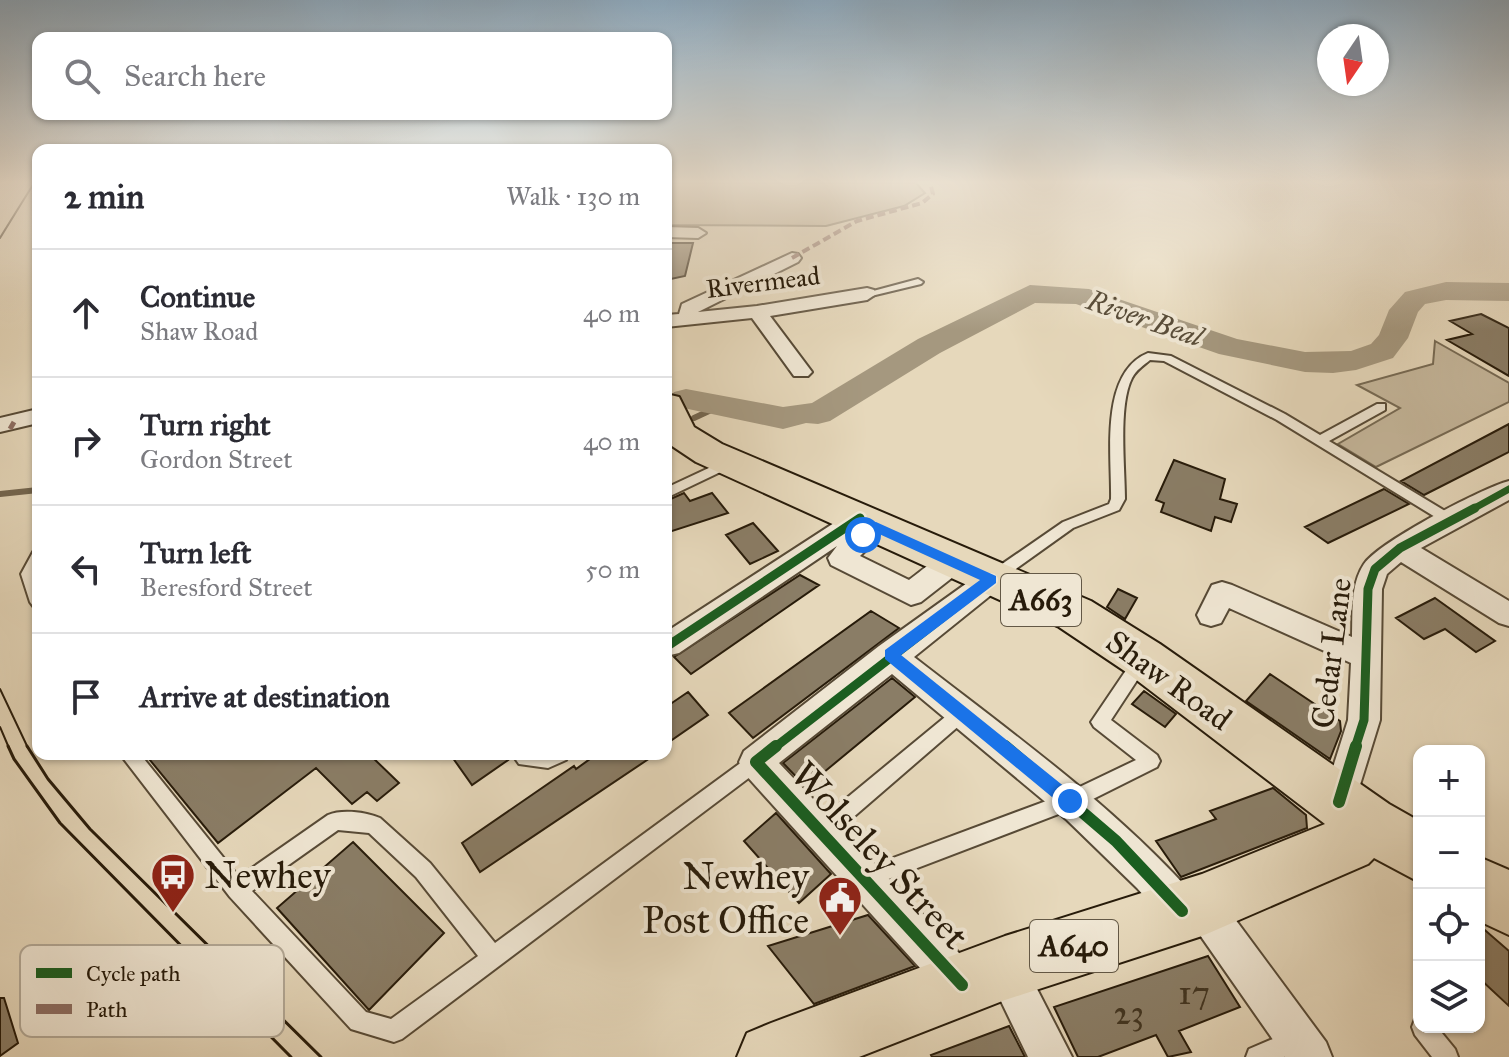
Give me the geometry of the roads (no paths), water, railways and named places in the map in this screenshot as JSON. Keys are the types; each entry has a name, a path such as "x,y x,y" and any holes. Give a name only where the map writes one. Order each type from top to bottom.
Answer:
{"main road":[{"name":"Shaw Road","path":"672,418 679,434 729,463 1075,614 1143,658 1376,826"},
{"name":"A640","path":"771,1057 984,977 1192,908 1347,844 1376,826"},
{"path":"1483,889 1509,904"}],"street":[{"path":"676,232 698,233"},
{"path":"688,318 689,308 792,258"},
{"name":"Rivermead","path":"672,320 757,312 867,294"},
{"path":"757,312 801,372"},
{"path":"0,425 32,417"},
{"name":"Cedar Lane","path":"1376,826 1364,720 1364,656 1375,569 1400,548 1509,489"},
{"path":"672,643 868,523"},
{"path":"1400,548 1509,615"},
{"path":"756,762 890,655 972,571"},
{"path":"1211,615 1222,593 1364,656"},
{"path":"890,655 1070,801 1156,880 1192,908 1305,1048"},
{"name":"Wolseley Street","path":"756,762 863,878 984,977 1051,1057"}],"lane":[{"path":"867,294 918,282"},
{"path":"972,571 1068,525 1114,507 1118,499 1119,413 1124,381 1148,356 1167,358 1321,440 1450,520"},
{"path":"1321,440 1381,407"},
{"path":"672,490 729,463"},
{"path":"32,567 28,574 32,585"},
{"path":"863,878 1070,801 1151,761 1100,722 1143,658"},
{"path":"821,833 962,713"},
{"path":"134,760 237,890 359,1021 394,1031 756,762"},
{"path":"237,890 335,821 373,824 423,870 493,958"},
{"path":"1427,1033 1447,1057"},
{"path":"1257,1057 1305,1048"}],"waterway":[{"name":"River Beal","path":"686,399 783,418 805,412 818,414 929,346 1030,294 1079,295 1230,347 1305,362 1333,363 1356,360 1382,351 1393,338 1404,310 1415,298 1446,291 1509,292"},
{"path":"694,418 724,404"},
{"path":"0,494 32,491"}],"tram line":[{"path":"0,238 4,232"},
{"path":"0,689 27,746"},
{"path":"0,727 9,748"},
{"path":"8,746 60,823 180,945"},
{"path":"27,746 32,754"},
{"path":"36,760 90,829 208,945"},
{"path":"284,1020 321,1057"},
{"path":"271,1037 291,1057"}],"place":[{"name":"Newhey","path":"173,914"},
{"name":"Newhey Post Office","path":"840,937"}]}
